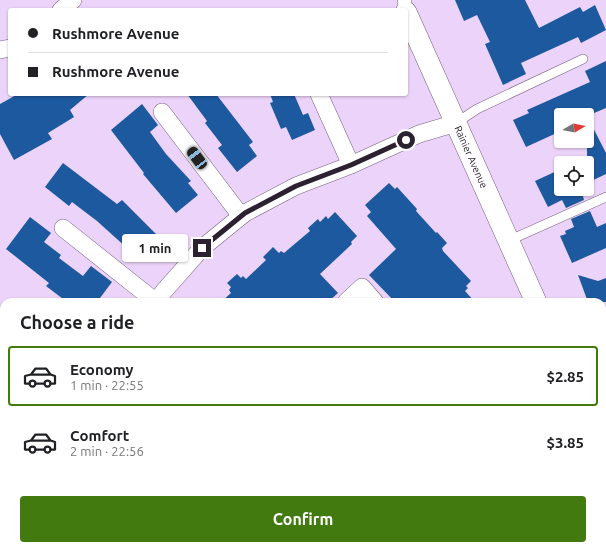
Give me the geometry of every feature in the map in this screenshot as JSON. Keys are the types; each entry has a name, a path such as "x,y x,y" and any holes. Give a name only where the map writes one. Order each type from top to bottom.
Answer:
{"street":[{"path":"64,8 73,0"},
{"name":"Rainier Avenue","path":"408,14 534,298"},
{"path":"320,96 351,165"},
{"path":"162,112 241,216"},
{"path":"159,298 202,248 241,216 296,186 351,165 419,134 456,123"},
{"path":"63,228 151,298"},
{"path":"350,298 362,287 372,298"}],"lane":[{"path":"456,123 483,106 583,58"},
{"path":"508,241 606,197"}],"building":[{"path":"455,0 525,0 539,28 580,7 583,12 595,5 606,30 581,43 578,37 521,63 526,74 503,85 485,44 490,42 477,15 464,21"},
{"path":"606,61 606,108 594,113 594,108 554,108 554,134 526,147 513,120 529,113 527,110 590,82 585,71"},
{"path":"14,96 87,96 70,110 74,117 48,133 52,139 14,160 0,134 0,104"},
{"path":"188,96 218,96 253,142 249,145 257,156 237,172 218,148 222,145 205,123 207,121"},
{"path":"271,96 295,96 303,115 308,113 315,130 292,140 286,127 281,129 270,103 273,102"},
{"path":"142,104 158,125 150,132 166,154 191,181 188,183 198,195 176,213 143,174 144,173 111,130"},
{"path":"594,130 606,153 606,174 594,180 594,156 587,156 587,148 594,148"},
{"path":"63,163 117,204 122,200 159,237 138,258 97,221 72,202 69,206 45,187"},
{"path":"554,172 554,196 583,196 584,200 566,208 562,200 548,207 535,181"},
{"path":"389,183 395,189 397,187 417,209 416,211 447,243 442,248 443,251 471,281 466,286 468,288 465,291 471,298 391,298 369,275 396,249 367,216 371,212 365,205"},
{"path":"590,211 597,227 606,223 606,248 572,263 560,236 566,234 565,231 574,227 571,219"},
{"path":"335,212 357,236 351,242 352,244 320,274 338,293 332,298 225,298 231,293 229,290 231,287 227,283 237,274 241,278 243,276 246,279 266,260 263,257 273,247 279,253 281,251 284,253 310,231 308,228 318,219 320,222 326,216 328,219"},
{"path":"30,217 51,233 44,242 61,255 59,258 83,276 91,266 112,282 100,298 62,298 46,286 49,283 6,249"},
{"path":"578,275 598,281 606,278 606,298 587,298"}],"route":[{"path":"202,248 245,213 296,186 351,165 406,140"}]}
